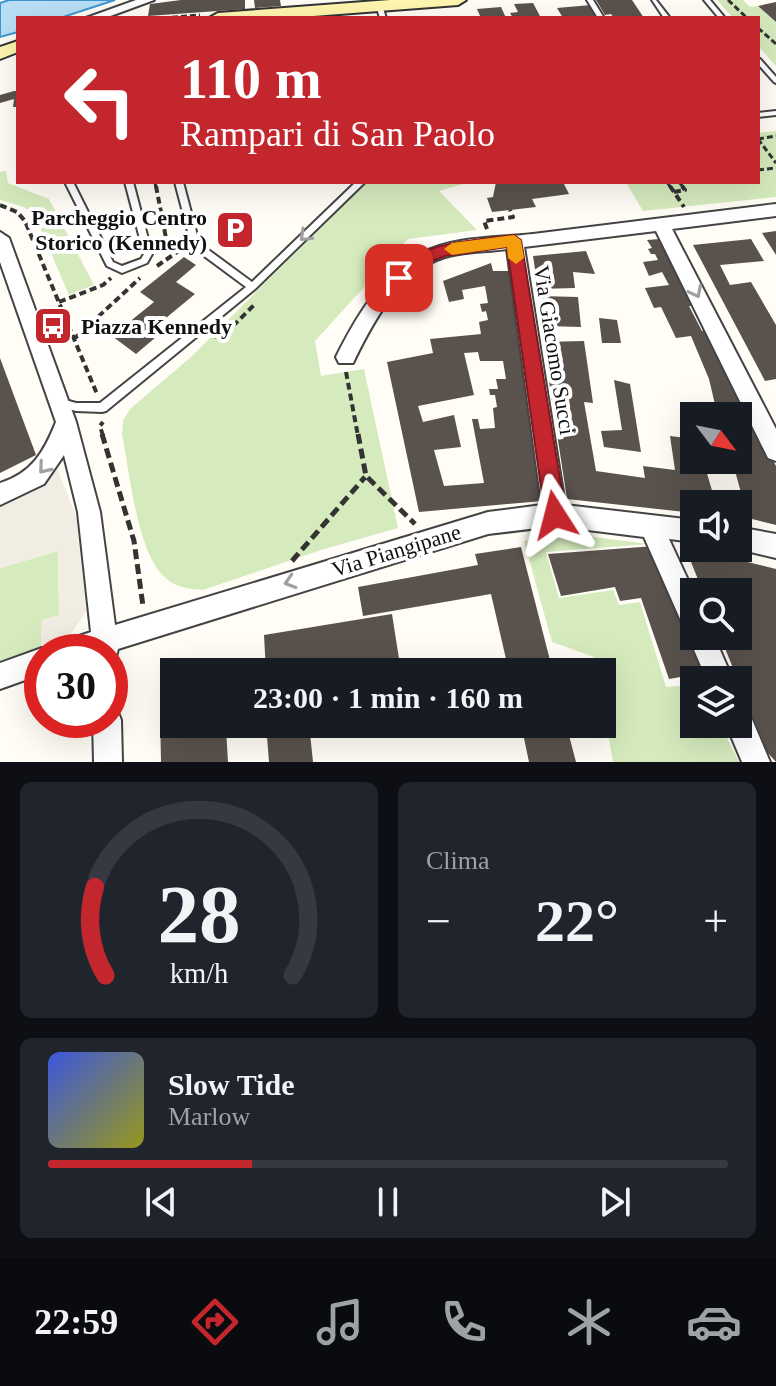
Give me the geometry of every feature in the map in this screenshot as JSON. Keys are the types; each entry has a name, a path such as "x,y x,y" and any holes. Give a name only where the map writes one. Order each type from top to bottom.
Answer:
{"main road":[{"path":"272,16 381,12 458,0"}],"street":[{"path":"98,16 148,0"},
{"path":"346,357 364,321 409,268 442,251 776,210"},
{"path":"661,223 776,451"},
{"name":"Via Giacomo Succi","path":"514,240 555,515"},
{"path":"1,243 62,412 89,512 105,634"},
{"path":"0,494 15,490 44,472 62,412"},
{"name":"Via Piangipane","path":"128,634 488,523 555,515 680,529"},
{"path":"651,525 680,590"},
{"path":"752,541 776,546"},
{"path":"0,676 24,667"},
{"path":"107,738 108,762"},
{"path":"746,738 756,762"}],"lane":[{"path":"664,0 654,1 665,16"},
{"path":"707,0 720,16"},
{"path":"760,62 776,81"},
{"path":"70,184 110,264 122,270 144,261 148,254 130,184"},
{"path":"179,184 192,241 205,255 252,287"},
{"path":"62,412 76,407 102,408 252,287 359,184"}],"path":[{"path":"728,0 745,16"},
{"path":"760,30 776,44"},
{"path":"760,142 776,165"},
{"path":"155,184 166,238 182,248"},
{"path":"668,184 674,192 685,190 680,184"},
{"path":"0,205 17,212 25,221 106,419 100,426 144,582 141,628"},
{"path":"491,243 484,221 513,217 510,210"},
{"path":"157,266 192,241"},
{"path":"59,302 103,285 122,270"},
{"path":"74,339 117,296 145,275"},
{"path":"346,357 345,380 366,476 413,522"},
{"path":"323,526 366,476"}],"green space":[{"path":"717,0 743,0 750,7 758,6 776,22 776,66 760,48 760,16 731,16"},
{"path":"776,131 776,197 643,211 627,184 760,184 760,133"},
{"path":"6,171 8,183 49,199 94,285 69,295 35,216 24,207 0,200 0,172"},
{"path":"364,184 463,184 439,191 477,230 408,239 315,341 321,376 364,369 398,528 203,590 189,589 168,580 157,569 149,553 136,513 122,435 123,421 130,409 192,356"},
{"path":"562,533 649,544 546,552 559,598 613,590 619,605 640,602 666,687 680,686 680,738 727,738 739,762 613,762 609,738 616,738 616,658 594,658 552,642 524,541"},
{"path":"58,551 59,616 42,621 42,634 24,634 24,653 0,661 0,568"}],"shaded area":[{"path":"57,468 76,516 86,612 71,634 41,634 42,620 59,615 58,551 0,568 0,498 42,482"}],"water":[{"path":"9,0 115,0 66,16 16,16 16,33 0,37 0,3"}],"building":[{"path":"181,0 245,0 245,9 148,16 150,4"},
{"path":"254,0 280,0 281,6 255,8"},
{"path":"596,0 632,0 643,16 611,14 605,15"},
{"path":"776,2 776,22 758,6"},
{"path":"533,3 540,16 512,16 510,13 518,12 514,4"},
{"path":"591,5 598,16 562,16 557,8"},
{"path":"501,7 505,16 480,16 477,9"},
{"path":"16,91 16,107 13,107 14,99 0,103 0,95"},
{"path":"496,184 564,184 569,194 532,199 536,207 492,212 487,198 493,197"},
{"path":"776,231 776,255 762,233"},
{"path":"660,239 695,306 689,306 702,331 706,330 743,402 714,402 709,379 691,336 676,338 661,307 654,308 645,288 669,285 662,272 649,276 643,262 658,260 648,249 652,248 647,240"},
{"path":"751,239 764,261 720,265 730,285 751,282 776,325 776,379 765,381 693,245"},
{"path":"586,251 595,274 573,272 575,288 538,289 533,256"},
{"path":"184,257 196,265 176,282 195,294 149,332 156,337 136,354 112,336 154,302 140,292"},
{"path":"491,263 493,271 511,271 542,501 419,512 387,362 433,353 430,339 481,334 479,322 488,320 480,304 488,303 485,286 462,290 464,299 449,302 443,281","holes":["478,352 480,361 503,361 506,379 496,379 498,389 489,389 490,395 495,395 497,407 493,408 495,428 480,429 478,419 472,419 484,483 444,486 434,450 461,447 454,415 423,422 418,406 474,395 464,353"]},
{"path":"540,296 578,297 581,327 546,326"},
{"path":"599,318 617,320 621,343 602,343"},
{"path":"584,341 593,403 584,402 596,471 645,478 643,466 675,470 670,436 680,437 680,474 707,474 712,490 680,490 680,511 567,499 543,342"},
{"path":"0,358 36,455 0,473"},
{"path":"614,380 630,384 641,452 604,447 601,431 622,430"},
{"path":"752,419 776,466 776,525 752,519 752,490 740,490 736,474 752,474"},
{"path":"655,546 680,612 680,650 694,650 700,666 680,666 680,677 669,679 641,598 620,601 615,587 561,596 548,554"},
{"path":"521,547 549,658 506,658 491,594 363,616 358,587 478,565 475,554"},
{"path":"691,562 747,562 776,569 776,762 767,752 752,715 752,666 732,666 726,650 752,650 752,578 697,578"},
{"path":"392,614 399,658 265,658 264,635"},
{"path":"161,738 227,738 228,762 161,762"},
{"path":"267,738 310,738 313,762 269,762"},
{"path":"524,738 570,738 576,762 529,762"}],"slow traffic":[{"path":"452,249 514,240 516,258"}],"place":[{"name":"Parcheggio Centro Storico (Kennedy)","path":"235,230"},
{"name":"Piazza Kennedy","path":"53,326"}],"route":[{"path":"399,278 424,258 442,251 514,240 555,515"}]}
